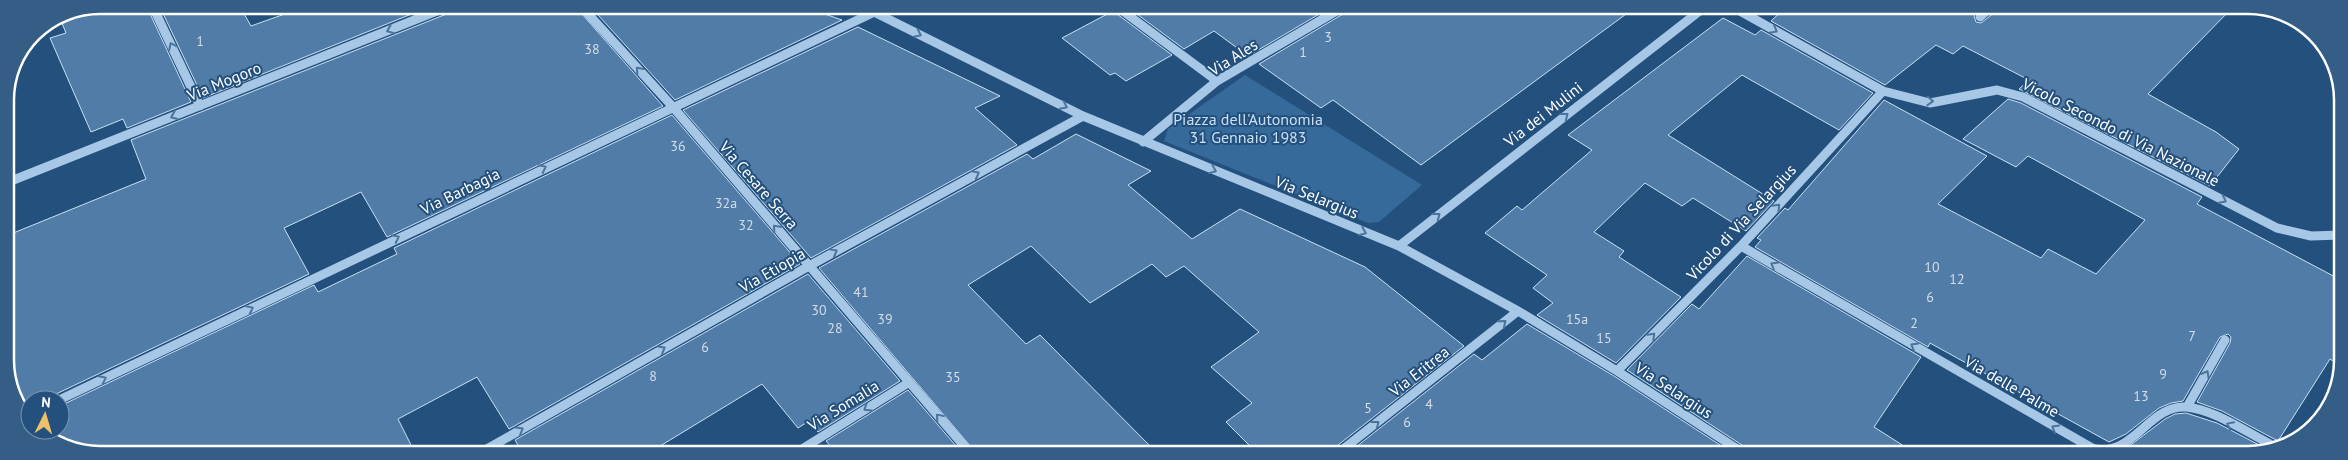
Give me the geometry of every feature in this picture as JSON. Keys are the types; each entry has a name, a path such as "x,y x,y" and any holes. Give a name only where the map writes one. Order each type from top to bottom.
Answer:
{"street":[{"path":"156,14 200,106"},
{"name":"Via Mogoro","path":"14,180 430,14"},
{"name":"Via Cesare Serra","path":"588,14 672,106 964,446"},
{"name":"Via Barbagia","path":"70,395 672,106 870,14"},
{"name":"Via Selargius","path":"878,14 1083,116 1399,246 1518,311 1617,371 1733,446"},
{"path":"1127,14 1217,82"},
{"name":"Via Ales","path":"1143,142 1217,82 1332,14"},
{"name":"Via dei Mulini","path":"1399,246 1696,14"},
{"name":"Vicolo Secondo di Via Nazionale","path":"1746,14 1883,90 1930,103 1997,90 2023,97 2277,228 2311,236 2334,235"},
{"path":"1980,17 1983,14"},
{"name":"Vicolo di Via Selargius","path":"1617,371 1741,246 1883,90"},
{"name":"Via Etiopia","path":"492,446 809,266 1083,116"},
{"name":"Via delle Palme","path":"1741,246 2081,443 2090,446"},
{"name":"Via Eritrea","path":"1347,446 1518,311"},
{"path":"2225,340 2187,407 2209,415 2268,443"},
{"name":"Via Somalia","path":"807,446 908,383"},
{"name":"Via delle Palme","path":"2120,446 2171,409 2187,407"}],"green space":[{"name":"Piazza dell'Autonomia 31 Gennaio 1983","path":"1245,75 1422,185 1379,222 1368,223 1164,141 1168,129"}],"building":[{"path":"150,14 191,102 127,128 123,119 91,132 50,38 66,33 62,23 83,15"},
{"path":"163,14 244,14 251,26 285,14 412,14 203,98"},
{"path":"446,14 582,14 663,106 387,237 361,192 284,228 309,274 64,390 20,390 20,393 15,377 14,360 14,233 146,179 131,140"},
{"path":"597,14 825,14 842,20 675,100"},
{"path":"1107,14 1117,14 1172,55 1126,81 1115,73 1110,75 1062,38"},
{"path":"1137,14 1319,14 1248,56 1214,31 1184,49"},
{"path":"1343,14 1626,14 1421,165 1333,100 1321,108 1259,64"},
{"path":"1778,14 1976,14 1974,16 1976,22 1981,23 1992,14 2226,14 2148,94 2216,132 2239,149 2210,186 2019,89 2029,80 1963,46 1953,54 1936,45 1885,85 1771,21"},
{"path":"1723,18 1755,35 1761,30 1873,93 1839,130 1742,75 1668,135 1774,201 1746,231 1693,198 1682,206 1645,183 1594,232 1624,251 1619,257 1681,297 1616,363 1537,315 1553,303 1533,288 1547,275 1485,233 1517,206 1522,210 1592,150 1568,135"},
{"path":"858,27 1000,96 975,108 1017,145 811,258 683,110"},
{"path":"2008,99 2021,103 2202,197 2197,204 2334,276 2334,362 2330,359 2279,440 2277,440 2222,411 2197,402 2230,343 2231,337 2228,334 2220,337 2183,401 2159,408 2126,434 2109,442 1930,343 1928,347 1755,247 1761,240 1757,238 1785,208 1788,210 1884,100 1987,156 1938,204 2041,258 2048,249 2096,274 2145,220 2028,156 2016,167 1963,139"},
{"path":"672,115 800,264 509,429 477,377 398,419 412,446 89,446 68,440 70,440 70,401 314,285 318,292 397,254 394,248"},
{"path":"1076,134 1151,171 1128,185 1192,239 1240,209 1365,267 1464,346 1337,446 1250,446 1226,422 1252,403 1211,367 1259,332 1184,266 1166,277 1152,264 1090,303 1031,246 968,285 1026,344 1040,335 1150,446 970,446 819,268 1027,154 1033,159"},
{"path":"1747,256 1921,357 1874,427 1904,446 1743,446 1627,370 1692,304 1699,309"},
{"path":"808,274 900,381 818,432 809,421 798,428 762,384 660,446 518,446 515,440"},
{"path":"1527,324 1614,376 1722,446 1357,446 1474,354 1482,360"},
{"path":"908,390 956,446 830,446 826,441"},
{"path":"2186,413 2217,423 2259,445 2129,446 2165,419 2175,414"}]}
